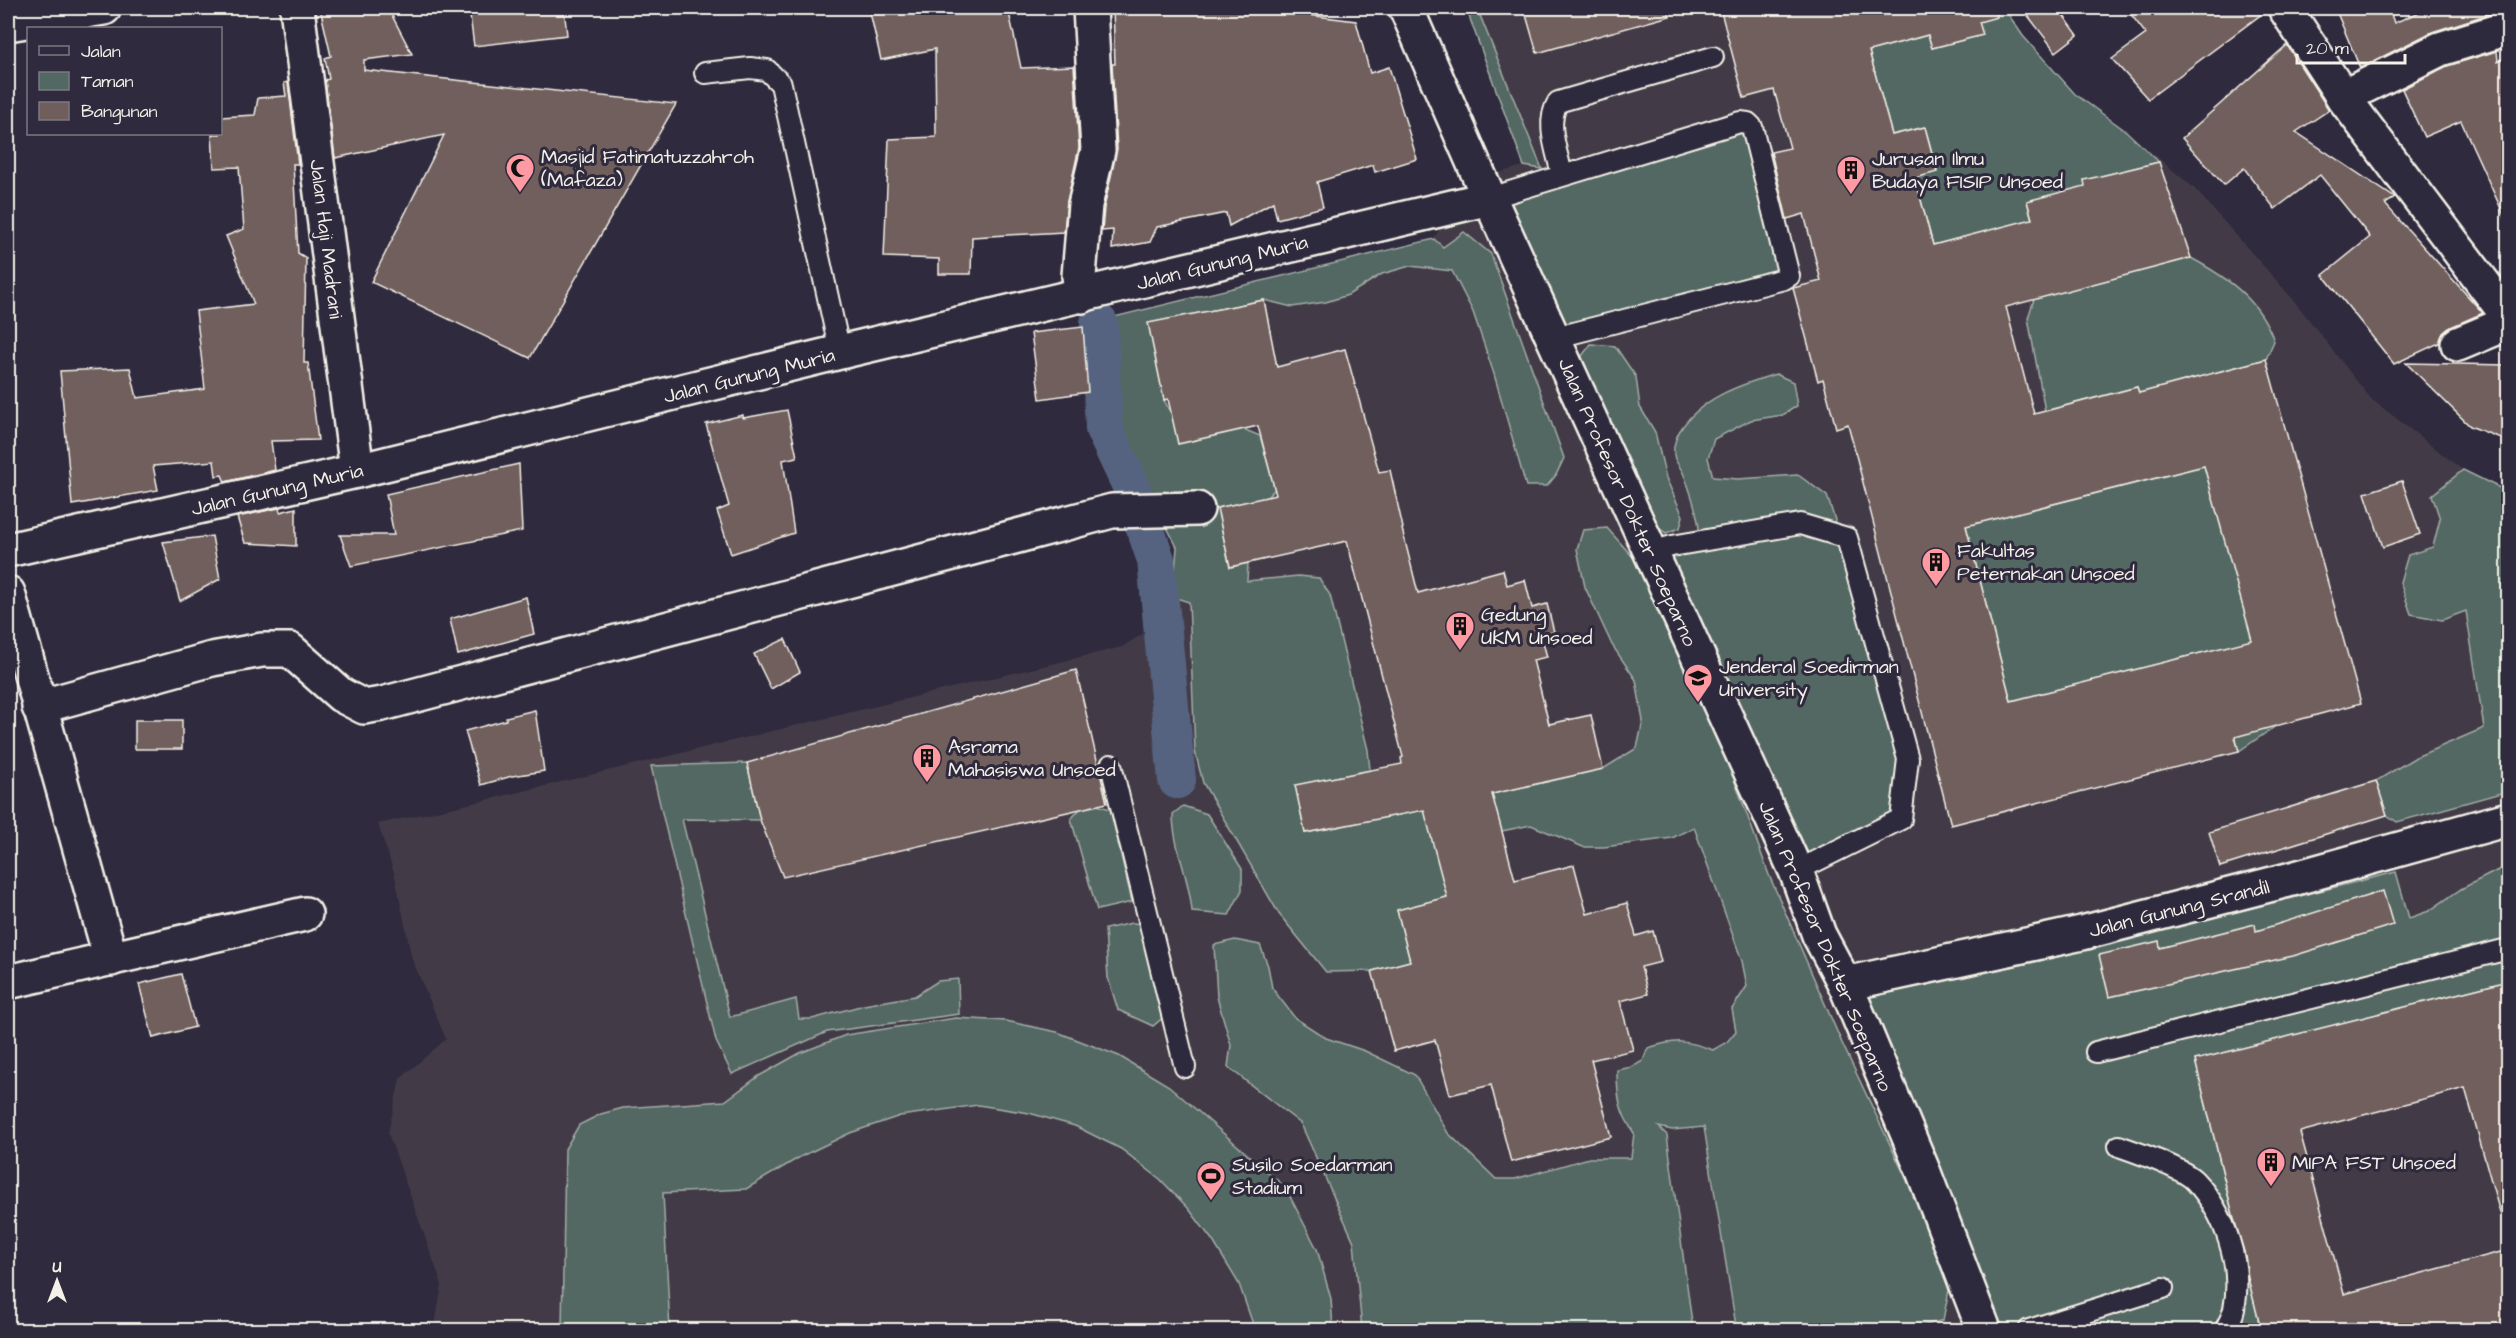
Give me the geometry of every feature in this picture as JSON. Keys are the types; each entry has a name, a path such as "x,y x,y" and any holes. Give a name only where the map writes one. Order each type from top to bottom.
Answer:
{"street":[{"path":"8,24 104,8"},
{"name":"Jalan Haji Madrani","path":"297,8 357,471"},
{"path":"1082,296 1079,276 1085,206 1098,150 1090,8"},
{"name":"Jalan Profesor Dokter Soeparno","path":"1406,8 1796,871 1819,935 1845,984 1924,1173 1984,1330"},
{"path":"2285,8 2343,97 2508,316"},
{"path":"2343,97 2440,49 2508,28"},
{"name":"Jalan Gunung Muria","path":"8,550 357,471 840,352 1490,198"},
{"path":"2458,344 2508,323"},
{"path":"39,707 212,659 262,650 290,650 341,695 364,706 382,704 1112,511 1197,509"},
{"path":"8,593 111,959"},
{"name":"Jalan Gunung Srandil","path":"1845,984 2082,933 2292,879 2508,819"},
{"path":"8,982 305,914"}],"lane":[{"path":"1562,175 1551,121 1552,111 1558,102 1713,57"},
{"path":"705,72 750,68 767,70 781,84 840,352"},
{"path":"1490,198 1740,122 1748,123 1752,127 1790,271 1789,276 1554,338"},
{"path":"1651,552 1672,546 1800,524 1847,538 1908,759 1900,819 1796,871"},
{"path":"1111,765 1185,1068"},
{"path":"2096,1052 2508,949"},
{"path":"2119,1146 2148,1155 2194,1179 2218,1214 2236,1263 2234,1310 2224,1330"},
{"path":"2028,1330 2163,1288"}],"shaded area":[{"name":"Jenderal Soedirman University","path":"1466,8 2004,8 2023,36 2075,94 2126,131 2194,188 2292,298 2370,398 2463,470 2508,492 2508,1330 434,1330 442,1285 388,1133 400,1079 446,1039 412,959 395,876 378,824 1122,647 1147,631 1173,597 1178,547 1128,452 1116,404 1114,317 1433,239 1464,194 1485,177 1523,166"}],"green space":[{"path":"1466,8 1477,8 1542,169 1524,166"},
{"path":"1975,8 2004,8 2023,36 2075,94 2126,131 2159,162 2084,180 2090,201 2027,202 2032,220 1933,245 1915,178 1937,171 1925,127 1892,135 1869,51 1928,35 1932,48 1982,35"},
{"path":"1749,124 1787,273 1554,338 1490,198"},
{"path":"1464,232 1491,254 1564,458 1556,475 1547,486 1526,486 1494,374 1473,312 1452,271 1410,266 1382,274 1348,295 1326,302 1292,307 1264,300 1149,323 1164,400 1172,415 1243,429 1260,436 1275,489 1267,497 1217,508 1230,567 1248,563 1247,581 1298,576 1319,578 1330,595 1368,750 1370,770 1296,785 1305,833 1413,812 1603,769 1637,748 1643,721 1636,680 1612,645 1585,587 1577,549 1583,530 1607,528 1648,574 1729,765 1769,875 1842,1043 1937,1244 1949,1290 1943,1320 1910,1330 1740,1330 1736,1326 1704,1127 1672,1130 1659,1127 1667,1135 1692,1323 1690,1330 1362,1330 1354,1242 1301,1124 1228,1067 1231,1045 1217,997 1214,945 1235,940 1260,945 1268,966 1272,988 1295,1018 1326,1038 1365,1051 1415,1075 1448,1133 1496,1179 1515,1179 1589,1158 1631,1158 1634,1133 1625,1118 1620,1103 1617,1070 1632,1067 1643,1061 1648,1048 1681,1042 1713,1050 1727,1042 1736,1031 1732,1009 1747,986 1742,961 1694,827 1672,838 1604,847 1583,847 1531,825 1502,831 1447,897 1397,910 1410,961 1372,971 1326,972 1279,914 1203,783 1195,751 1189,602 1173,597 1177,547 1128,452 1116,404 1114,317 1434,239 1443,247"},
{"path":"2191,258 2230,282 2251,302 2268,326 2274,341 2266,359 2181,382 2276,726 2239,751 2213,650 2011,701 1966,526 2160,477 2137,387 2045,411 2028,318 2034,299"},
{"path":"1591,344 1615,346 1636,377 1640,407 1655,432 1666,478 1683,516 1680,528 1666,533 1652,524 1578,361"},
{"path":"1776,374 1793,382 1797,406 1783,415 1751,420 1714,439 1708,458 1713,477 1738,479 1798,475 1827,496 1835,520 1832,533 1847,538 1908,759 1901,819 1796,871 1651,552 1700,542 1693,499 1674,456 1674,445 1679,432 1698,410 1721,394"},
{"path":"2463,470 2508,492 2508,791 2397,822 2387,815 2376,781 2416,757 2484,728 2466,611 2442,620 2411,614 2400,582 2408,555 2433,547 2440,519 2432,495"},
{"path":"747,763 760,820 682,819 730,1017 796,999 799,1019 812,1019 864,1005 915,996 938,981 958,979 959,1014 827,1032 732,1074 716,1041 651,766"},
{"path":"1094,804 1110,809 1132,902 1097,910 1071,819 1080,809"},
{"path":"1183,806 1207,814 1242,869 1242,890 1229,915 1192,912 1174,827 1173,814"},
{"path":"2508,865 2508,981 2195,1060 2261,1330 2000,1330 1988,1310 1869,997 2049,959 2396,872 2409,918 2429,911 2461,889"},
{"path":"1132,923 1146,924 1166,1015 1153,1026 1118,1010 1108,978 1105,929"},
{"path":"956,1018 1006,1021 1057,1032 1119,1056 1169,1086 1285,1187 1317,1249 1331,1299 1333,1330 1255,1330 1239,1284 1213,1241 1189,1209 1160,1179 1121,1149 1075,1126 1029,1113 978,1105 900,1116 850,1133 800,1157 746,1189 663,1193 670,1330 562,1330 565,1149 579,1125 601,1114 623,1108 725,1101 759,1076 800,1053 846,1035"}],"building":[{"name":"Masjid Fatimatuzzahroh (Mafaza)","path":"320,8 388,8 412,54 364,60 364,70 676,104 530,358 371,282 444,135 335,158 325,80 329,79 325,58 331,56"},
{"path":"469,8 564,8 567,35 474,46"},
{"path":"869,8 1008,8 1021,68 1074,66 1079,148 1067,201 1064,232 972,237 971,274 939,274 939,259 884,257 889,139 936,137 935,49 881,60"},
{"path":"1113,8 1277,8 1277,11 1356,21 1370,73 1389,67 1417,159 1375,172 1373,165 1317,182 1323,207 1277,219 1273,202 1229,226 1226,213 1157,227 1150,242 1112,249 1113,230 1102,231 1104,208 1117,149 1112,64 1115,64"},
{"path":"1524,8 1668,8 1670,16 1537,53"},
{"path":"1720,8 1996,8 1997,17 1979,22 1983,35 1932,48 1928,35 1869,51 1892,135 1925,127 1937,172 1915,178 1933,245 2032,219 2027,201 2085,186 2084,180 2159,162 2191,258 2006,307 2034,414 2137,387 2139,393 2266,359 2361,703 2235,737 2239,751 1951,825 1848,424 1836,428 1823,379 1818,381 1793,288 1821,281 1804,214 1787,219 1771,152 1790,148 1774,90 1744,98","holes":["2204,466 2252,640 2011,701 1966,526"]},
{"path":"2022,8 2058,8 2078,35 2056,52"},
{"path":"2126,8 2267,8 2267,10 2148,99 2112,59 2146,34"},
{"path":"2335,8 2389,8 2394,23 2429,8 2491,8 2492,13 2432,32 2360,68"},
{"path":"2287,45 2329,110 2296,132 2395,198 2385,204 2483,313 2451,327 2443,333 2439,343 2394,364 2323,275 2370,237 2320,175 2275,209 2244,168 2224,185 2182,138"},
{"path":"2497,51 2498,61 2508,57 2508,224 2461,121 2424,137 2402,89 2447,66"},
{"path":"288,82 298,164 293,164 298,253 306,258 304,363 308,363 318,440 271,441 275,470 225,482 222,475 216,476 214,461 153,466 158,490 72,505 60,371 130,368 137,398 205,389 196,311 254,304 226,236 244,229 239,167 214,168 212,135 222,135 222,117 255,115 258,98 286,96 284,83"},
{"path":"1264,300 1277,367 1345,349 1379,472 1390,470 1418,593 1503,570 1507,585 1525,580 1532,608 1547,604 1554,632 1541,635 1547,657 1533,660 1549,724 1591,715 1603,769 1492,794 1515,880 1574,865 1587,914 1627,903 1636,936 1653,931 1661,962 1641,967 1648,994 1620,1001 1633,1050 1591,1060 1611,1137 1511,1162 1491,1085 1450,1095 1435,1040 1394,1051 1372,971 1410,961 1397,910 1447,897 1424,810 1305,833 1295,785 1402,764 1401,758 1403,757 1347,541 1230,567 1217,508 1276,495 1258,426 1178,444 1168,399 1164,400 1148,323"},
{"path":"1083,327 1088,392 1040,399 1031,333"},
{"path":"2406,363 2508,365 2508,441 2470,426"},
{"path":"787,410 797,457 783,460 794,533 731,554 717,511 729,506 706,424 743,415 743,418"},
{"path":"519,464 522,531 351,566 340,535 394,535 386,494"},
{"path":"2402,481 2420,534 2383,547 2365,493"},
{"path":"279,508 280,512 296,508 296,546 245,543 237,517"},
{"path":"212,536 220,579 180,601 163,542"},
{"path":"526,597 534,634 458,655 450,619"},
{"path":"785,639 800,672 771,689 754,654"},
{"name":"Asrama Mahasiswa Unsoed","path":"1076,670 1107,803 783,877 760,820 747,763"},
{"path":"535,710 544,771 512,776 481,785 465,731"},
{"path":"135,720 182,720 182,749 135,749"},
{"path":"2376,781 2387,815 2220,867 2209,832"},
{"path":"2383,891 2393,925 2293,956 2109,997 2099,955 2159,941 2160,948 2255,924 2256,931"},
{"path":"181,974 195,1027 153,1038 139,984"},
{"name":"MIPA FST Unsoed","path":"2508,981 2508,1212 2500,1213 2465,1088 2300,1132 2344,1294 2508,1250 2508,1330 2261,1330 2248,1278 2245,1255 2195,1060"}],"waterway":[{"path":"1099,323 1104,429 1130,484 1156,560 1177,780"}],"place":[{"name":"Masjid Fatimatuzzahroh (Mafaza)","path":"520,194"},
{"name":"Jurusan Ilmu Budaya FISIP Unsoed","path":"1851,196"},
{"name":"Fakultas Peternakan Unsoed","path":"1936,588"},
{"name":"Gedung UKM Unsoed","path":"1460,652"},
{"name":"Jenderal Soedirman University","path":"1698,704"},
{"name":"Asrama Mahasiswa Unsoed","path":"927,784"},
{"name":"MIPA FST Unsoed","path":"2271,1188"},
{"name":"Susilo Soedarman Stadium","path":"1211,1202"}]}
